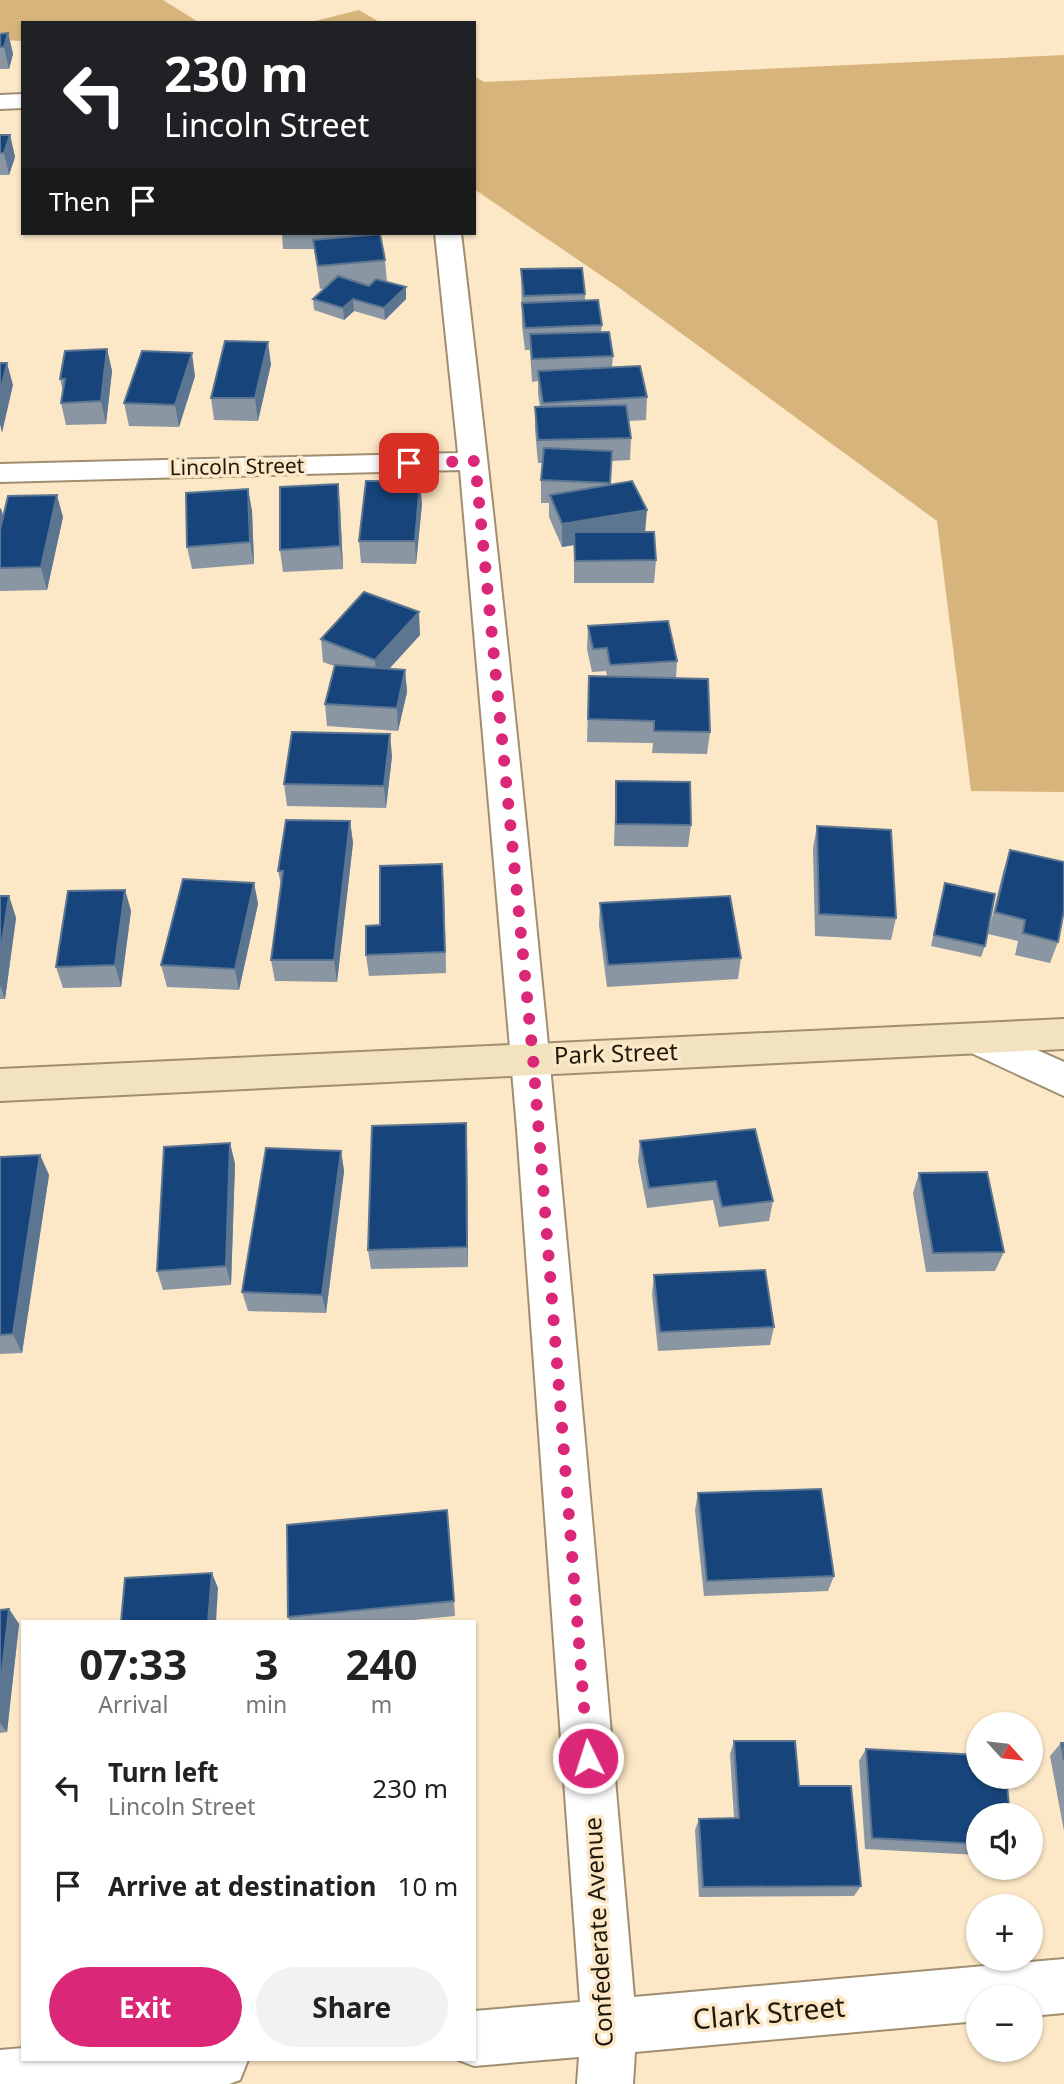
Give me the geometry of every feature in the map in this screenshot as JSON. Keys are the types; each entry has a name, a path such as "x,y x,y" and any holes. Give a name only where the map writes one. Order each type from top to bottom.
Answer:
{"street":[{"path":"0,102 21,101"},
{"name":"Confederate Avenue","path":"448,235 475,461 533,1058 609,2027 605,2084"},
{"name":"Lincoln Street","path":"0,473 475,461"},
{"name":"Park Street","path":"0,1085 1064,1034"},
{"path":"981,1040 1064,1080"},
{"name":"Clark Street","path":"476,2039 1064,1986"},
{"path":"0,2078 208,2061"}],"shaded area":[{"path":"0,0 163,0 197,21 21,21 21,41 0,40"},
{"path":"359,10 378,21 315,21"},
{"path":"1064,55 1064,792 971,791 937,521 618,287 476,190 476,77 484,82"}],"building":[{"path":"8,33 4,47 0,47 0,34"},
{"path":"0,135 10,135 4,153 0,153"},
{"path":"380,235 385,260 318,266 313,240"},
{"path":"582,268 585,294 524,296 521,269"},
{"path":"338,276 369,286 376,279 406,287 384,308 353,299 343,308 313,299"},
{"path":"598,300 602,325 525,328 522,303"},
{"path":"609,332 613,356 532,359 530,334"},
{"path":"225,341 268,342 255,398 211,398"},
{"path":"107,349 101,401 61,403 65,379 60,379 65,351"},
{"path":"142,351 192,353 175,405 124,403"},
{"path":"0,363 7,363 0,393"},
{"path":"640,366 647,397 543,403 538,371"},
{"path":"626,405 631,438 538,440 535,407"},
{"path":"544,448 612,451 610,483 541,480"},
{"path":"366,481 420,481 415,541 359,541"},
{"path":"632,481 647,510 562,524 550,495"},
{"path":"338,484 340,546 280,550 280,487"},
{"path":"248,489 250,542 187,547 186,493"},
{"path":"57,495 41,567 0,568 0,530 8,496"},
{"path":"574,532 654,532 656,560 575,561"},
{"path":"364,592 419,612 375,660 321,639"},
{"path":"668,621 677,661 610,665 607,648 593,649 588,626"},
{"path":"335,665 405,670 397,708 325,704"},
{"path":"589,676 708,679 710,732 654,731 654,721 588,719"},
{"path":"292,732 390,734 384,786 284,784"},
{"path":"616,781 690,782 691,825 616,824"},
{"path":"286,820 350,821 334,960 271,960 283,871 278,871"},
{"path":"817,826 891,830 896,918 819,914"},
{"path":"1010,850 1064,862 1064,910 1058,942 1023,933 1025,920 995,912"},
{"path":"442,864 445,952 366,955 366,926 380,925 380,866"},
{"path":"183,879 254,883 235,969 161,965"},
{"path":"945,883 995,894 985,946 934,935"},
{"path":"125,890 115,965 56,967 68,891"},
{"path":"0,896 9,896 0,955"},
{"path":"730,896 741,958 608,965 600,903"},
{"path":"466,1123 467,1247 368,1250 372,1126"},
{"path":"755,1129 773,1201 722,1207 716,1181 649,1188 640,1141"},
{"path":"230,1143 226,1266 157,1271 164,1147"},
{"path":"266,1148 341,1151 322,1295 242,1292"},
{"path":"40,1155 13,1334 0,1335 0,1157"},
{"path":"987,1172 1004,1252 933,1253 919,1173"},
{"path":"765,1270 774,1327 660,1332 654,1275"},
{"path":"821,1489 834,1576 707,1581 698,1493"},
{"path":"447,1510 454,1601 288,1617 287,1525"},
{"path":"212,1573 208,1620 121,1620 125,1578"},
{"path":"9,1609 0,1689 0,1610"},
{"path":"734,1741 795,1741 799,1786 851,1786 861,1886 703,1887 699,1819 739,1818"},
{"path":"866,1749 966,1754 966,1789 1007,1789 1009,1803 966,1803 966,1843 872,1838"}],"route":[{"path":"409,463 475,461 533,1058 588,1758"}]}
